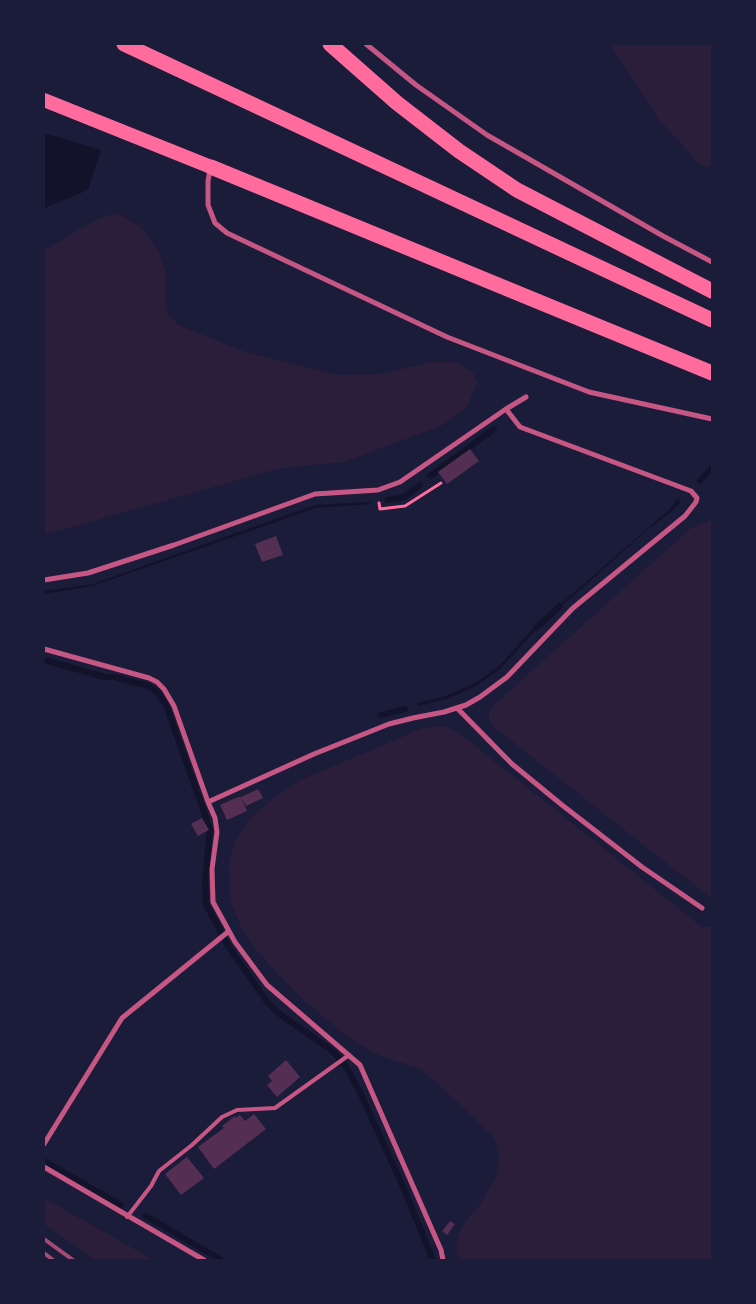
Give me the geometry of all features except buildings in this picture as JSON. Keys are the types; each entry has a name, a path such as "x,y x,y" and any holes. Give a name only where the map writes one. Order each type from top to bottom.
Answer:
{"highway":[{"path":"124,44 712,320"},
{"path":"330,44 397,103 460,151 517,190 712,291"},
{"path":"44,100 712,373"}],"street":[{"path":"366,44 416,85 488,135 662,236 712,262"},
{"path":"211,167 208,182 208,205 215,223 227,233 447,337 589,392 712,419"},
{"path":"44,580 96,570 174,545 315,494 378,490 400,482 526,397"},
{"path":"208,802 314,754 389,724 456,708 480,697 507,677 573,608 685,516 696,502 697,498 691,491 520,427 506,409"},
{"path":"44,649 157,682 164,689 174,706 215,818 217,832 212,869 213,902 235,942 267,985 360,1066 441,1250 443,1260"},
{"path":"456,708 512,764 562,805 642,867 702,908"},
{"path":"44,1144 122,1018 229,931"},
{"path":"44,1167 127,1217 204,1260"}],"lane":[{"path":"127,1217 151,1186 159,1171 192,1145 222,1117 237,1110 275,1108 349,1055"}],"path":[{"path":"378,490 380,509 405,506 441,483"}],"shaded area":[{"path":"610,44 712,44 712,168 700,165 657,117"},
{"path":"44,133 101,150 88,190 44,208"},
{"path":"116,213 141,227 157,248 166,272 166,304 168,313 178,325 246,352 337,375 380,374 432,362 455,362 472,371 477,383 471,398 465,409 441,426 344,462 281,468 44,535 44,250 97,219"},
{"path":"677,499 681,502 672,511 646,531 556,611 554,610 670,509"},
{"path":"369,502 370,504 316,508 92,586 44,594 44,591 93,584 315,505"},
{"path":"712,520 712,899 494,727 489,719 489,712 496,703 691,528"},
{"path":"540,621 542,623 499,670 476,686 447,699 418,706 417,703 446,696 475,683 488,674 498,667"},
{"path":"446,726 459,733 702,927 712,927 712,1260 460,1260 457,1252 458,1237 464,1223 479,1206 497,1176 499,1152 494,1138 421,1069 383,1057 356,1043 344,1034 299,996 256,950 241,927 230,901 229,864 234,843 248,820 276,796 303,779 423,728"},
{"path":"44,1198 154,1260 95,1260 44,1224"}],"waterway":[{"path":"430,476 494,429"},
{"path":"700,481 712,468"},
{"path":"387,500 404,497 420,485"},
{"path":"536,628 560,606"},
{"path":"44,660 105,677 114,677 149,686 157,692 166,705 210,829 205,882 206,904 228,946 268,1003 281,1015 334,1052 347,1068 360,1092 404,1189 433,1260"},
{"path":"381,715 405,709"},
{"path":"44,1161 121,1205"},
{"path":"146,1216 221,1260"}],"railway":[{"path":"44,1239 73,1260"},
{"path":"44,1253 53,1260"}]}
